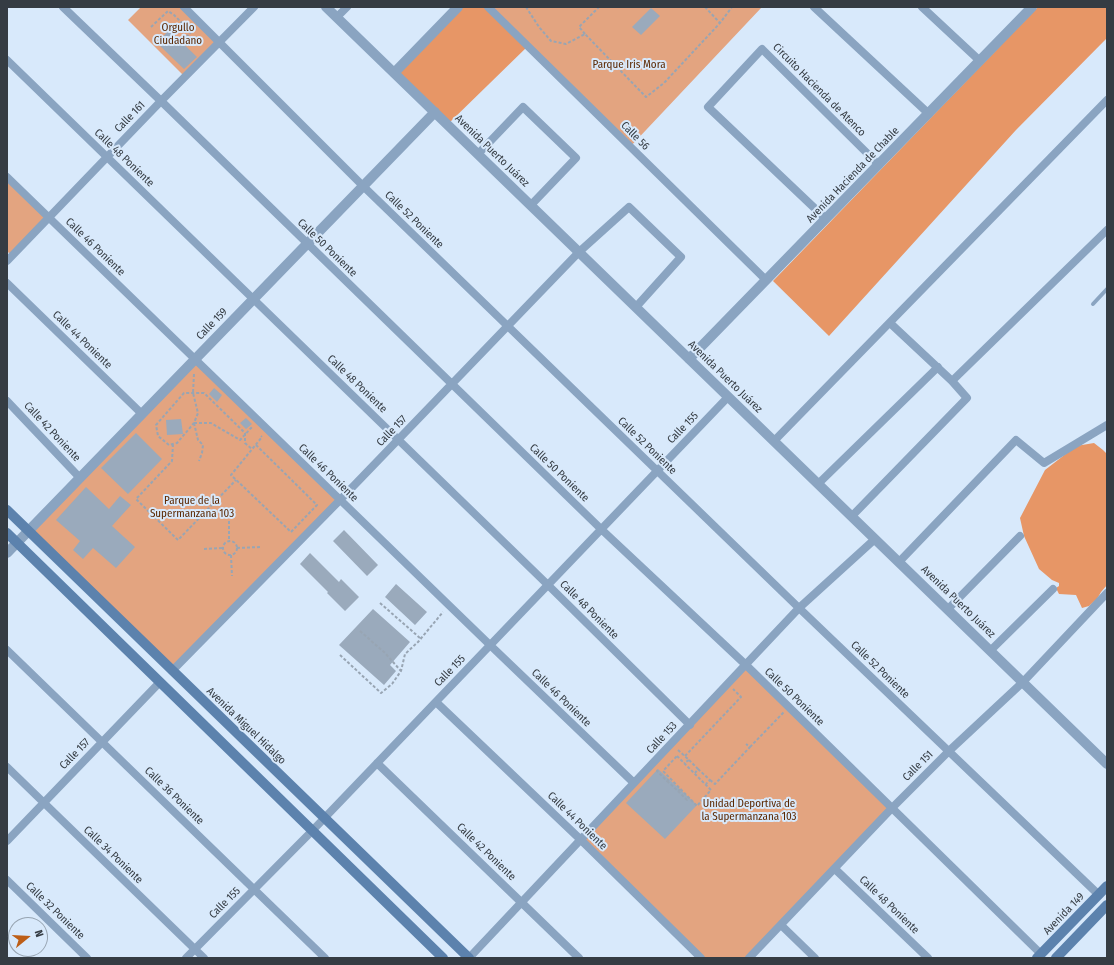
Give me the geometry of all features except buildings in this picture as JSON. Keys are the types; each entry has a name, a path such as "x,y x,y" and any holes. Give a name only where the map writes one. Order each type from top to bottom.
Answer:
{"main road":[{"name":"Avenida Miguel Hidalgo","path":"7,510 469,958"},
{"path":"7,533 443,958"},
{"name":"Avenida 149","path":"1039,956 1107,886"},
{"path":"1056,958 1107,905"}],"street":[{"name":"Calle 50 Poniente","path":"63,7 601,529 746,665 892,808 1039,956"},
{"name":"Calle 52 Poniente","path":"184,7 363,186 799,608 1099,895"},
{"name":"Calle 161","path":"7,261 254,7"},
{"name":"Avenida Puerto Juárez","path":"326,7 1107,764"},
{"path":"337,17 347,7"},
{"path":"394,73 458,7"},
{"name":"Calle 56","path":"488,7 766,280"},
{"path":"814,7 929,114"},
{"path":"922,7 980,61"},
{"name":"Avenida Hacienda de Chable","path":"689,359 1032,7"},
{"name":"Circuito Hacienda de Atenco","path":"826,219 708,107 762,49 879,165"},
{"name":"Calle 48 Poniente","path":"7,60 690,724"},
{"path":"774,441 1107,100"},
{"path":"478,154 523,107 529,112 576,158 531,205"},
{"name":"Calle 159","path":"7,553 435,112"},
{"name":"Calle 46 Poniente","path":"7,177 634,783"},
{"name":"Calle 157","path":"172,671 340,500 579,252 628,207 681,257 636,307"},
{"path":"952,381 1107,230"},
{"name":"Calle 44 Poniente","path":"7,283 142,414"},
{"path":"852,516 967,398 938,367 890,323"},
{"path":"818,484 938,367"},
{"name":"Calle 155","path":"186,958 312,831 728,397"},
{"name":"Calle 42 Poniente","path":"7,401 80,478"},
{"path":"899,562 1016,440 1044,463 1107,425"},
{"path":"948,609 1020,536"},
{"name":"Calle 153","path":"469,958 799,608 875,539"},
{"path":"990,651 1053,589"},
{"name":"Calle 151","path":"749,958 892,808 949,751 1023,682 1107,594"},
{"name":"Calle 36 Poniente","path":"7,650 325,958"},
{"name":"Calle 157","path":"7,841 160,682"},
{"name":"Calle 44 Poniente","path":"436,702 581,840 701,958"},
{"name":"Calle 42 Poniente","path":"377,763 579,958"},
{"name":"Calle 34 Poniente","path":"7,767 204,958"},
{"name":"Calle 48 Poniente","path":"835,868 928,958"},
{"name":"Calle 32 Poniente","path":"7,880 87,958"},
{"path":"781,925 815,958"}],"lane":[{"path":"1093,304 1107,289"}],"path":[{"path":"526,7 539,27 551,40 566,44 585,34"},
{"path":"599,7 579,27 646,97 664,83 720,23 732,7"},
{"path":"705,7 720,23"},
{"path":"151,27 168,11 191,32"},
{"path":"184,41 191,32 205,27"},
{"path":"193,393 198,413 194,424 177,443 169,445 158,436 156,426 184,394 193,393 204,393 246,433 246,443 252,449"},
{"path":"194,424 211,423 240,440 252,427 262,437 231,475 291,532 317,505 256,445"},
{"path":"194,424 198,440 203,445 199,461"},
{"path":"173,444 172,461 136,499 178,540 236,480"},
{"path":"229,521 229,540"},
{"path":"222,548 224,553 231,555 236,552 236,543 229,540"},
{"path":"222,548 229,540"},
{"path":"237,548 260,547"},
{"path":"204,549 222,548"},
{"path":"231,555 232,576"},
{"path":"380,603 420,638"},
{"path":"340,655 381,693 392,684 401,671 405,654 449,605"},
{"path":"360,631 385,653 401,671"},
{"path":"685,756 741,697"},
{"path":"668,760 679,750 715,784 789,707"},
{"path":"746,744 750,747"},
{"path":"677,756 684,763 712,790 698,806 663,772 677,756"},
{"path":"684,763 689,760"},
{"path":"663,766 657,771 687,800 689,798"},
{"path":"694,773 698,769"},
{"path":"706,784 710,780"}],"green space":[{"name":"Orgullo Ciudadano","path":"141,7 184,7 220,42 185,77 128,20"},
{"name":"Parque Iris Mora","path":"488,7 762,7 630,147"},
{"path":"7,177 49,218 12,256 7,251"},
{"name":"Parque de la Supermanzana 103","path":"195,360 339,500 172,670 29,531"},
{"name":"Unidad Deportiva de la Supermanzana 103","path":"746,668 889,808 745,958 704,958 584,840"}],"shaded area":[{"path":"458,7 488,7 528,46 448,124 394,73"},
{"path":"1038,7 1107,7 1107,38 1016,130 829,336 773,281"},
{"path":"1094,443 1107,454 1107,585 1097,599 1089,606 1082,608 1076,595 1059,594 1056,588 1059,586 1059,583 1052,580 1039,569 1024,536 1020,518 1045,470 1076,446"}]}
